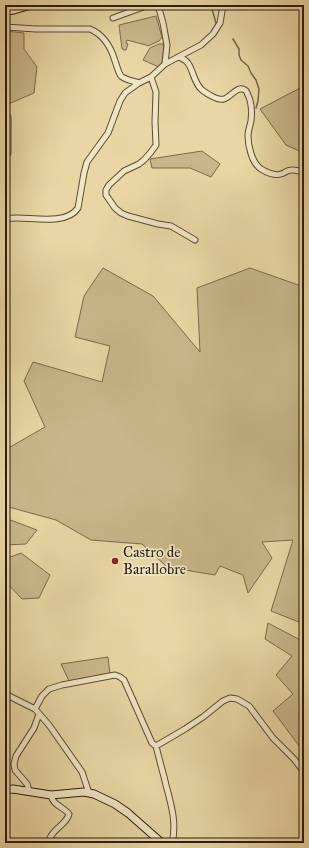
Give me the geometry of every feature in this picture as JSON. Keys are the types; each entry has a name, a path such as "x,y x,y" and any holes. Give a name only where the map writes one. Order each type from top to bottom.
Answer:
{"street":[{"path":"5,11 31,5"},
{"path":"113,18 148,5"},
{"path":"158,5 167,45 165,64"},
{"path":"5,219 17,218 44,220 69,216 76,212 87,162 108,132 120,102 125,94 139,82 151,77 165,64 201,45 213,34 220,23 223,5"},
{"path":"5,27 36,29 90,29 100,34 104,38 114,54 122,78 139,82"},
{"path":"178,57 183,58 189,64 196,83 202,90 211,96 224,99 236,90 244,89 247,92 252,110 248,137 253,160 257,166 272,174 282,174 290,170 304,172"},
{"path":"151,77 156,92 156,145 144,160 124,172 109,185 106,190 106,195 115,208 121,213 158,224 171,226 195,240"},
{"path":"5,157 8,153 8,117"},
{"path":"35,709 42,696 49,689 62,685 115,675 124,680 152,743 156,746 173,807 174,822 172,843"},
{"path":"5,694 35,709 49,725 82,772 89,792"},
{"path":"156,746 203,718 223,701 230,698 237,699 249,706 273,738 294,759 304,772"},
{"path":"29,792 26,784 15,770 14,764 16,756 34,728 39,714"},
{"path":"5,790 13,789 50,795 89,792 115,804 128,813 162,843"},
{"path":"50,795 52,800 69,814 68,818 52,834 50,838 52,843"}],"shaded area":[{"path":"156,16 162,37 159,41 148,46 127,40 126,43 128,44 126,50 122,49 119,25"},
{"path":"5,31 24,33 24,49 37,67 34,93 6,105 5,104"},
{"path":"163,44 164,47 162,63 159,67 143,60 150,48"},
{"path":"304,86 304,153 286,145 260,109"},
{"path":"202,151 220,164 211,177 190,168 152,168 150,159"},
{"path":"103,268 153,296 200,352 197,288 250,268 304,287 304,624 271,611 293,540 262,542 272,558 248,593 243,575 220,566 215,575 167,567 142,544 91,540 56,520 5,506 5,450 45,427 24,381 33,362 102,382 110,346 75,337 84,296"},
{"path":"5,518 37,530 26,544 5,545"},
{"path":"21,553 50,575 39,598 22,599 5,581 5,559"},
{"path":"268,623 304,642 303,751 273,711 293,694 276,675 292,656 265,639"},
{"path":"108,657 110,674 69,681 61,664"}],"waterway":[{"path":"208,5 212,9 216,23"},
{"path":"233,39 239,49 241,60 248,66 256,80 259,89 256,108"}],"place":[{"name":"Castro de Barallobre","path":"115,561"}]}
